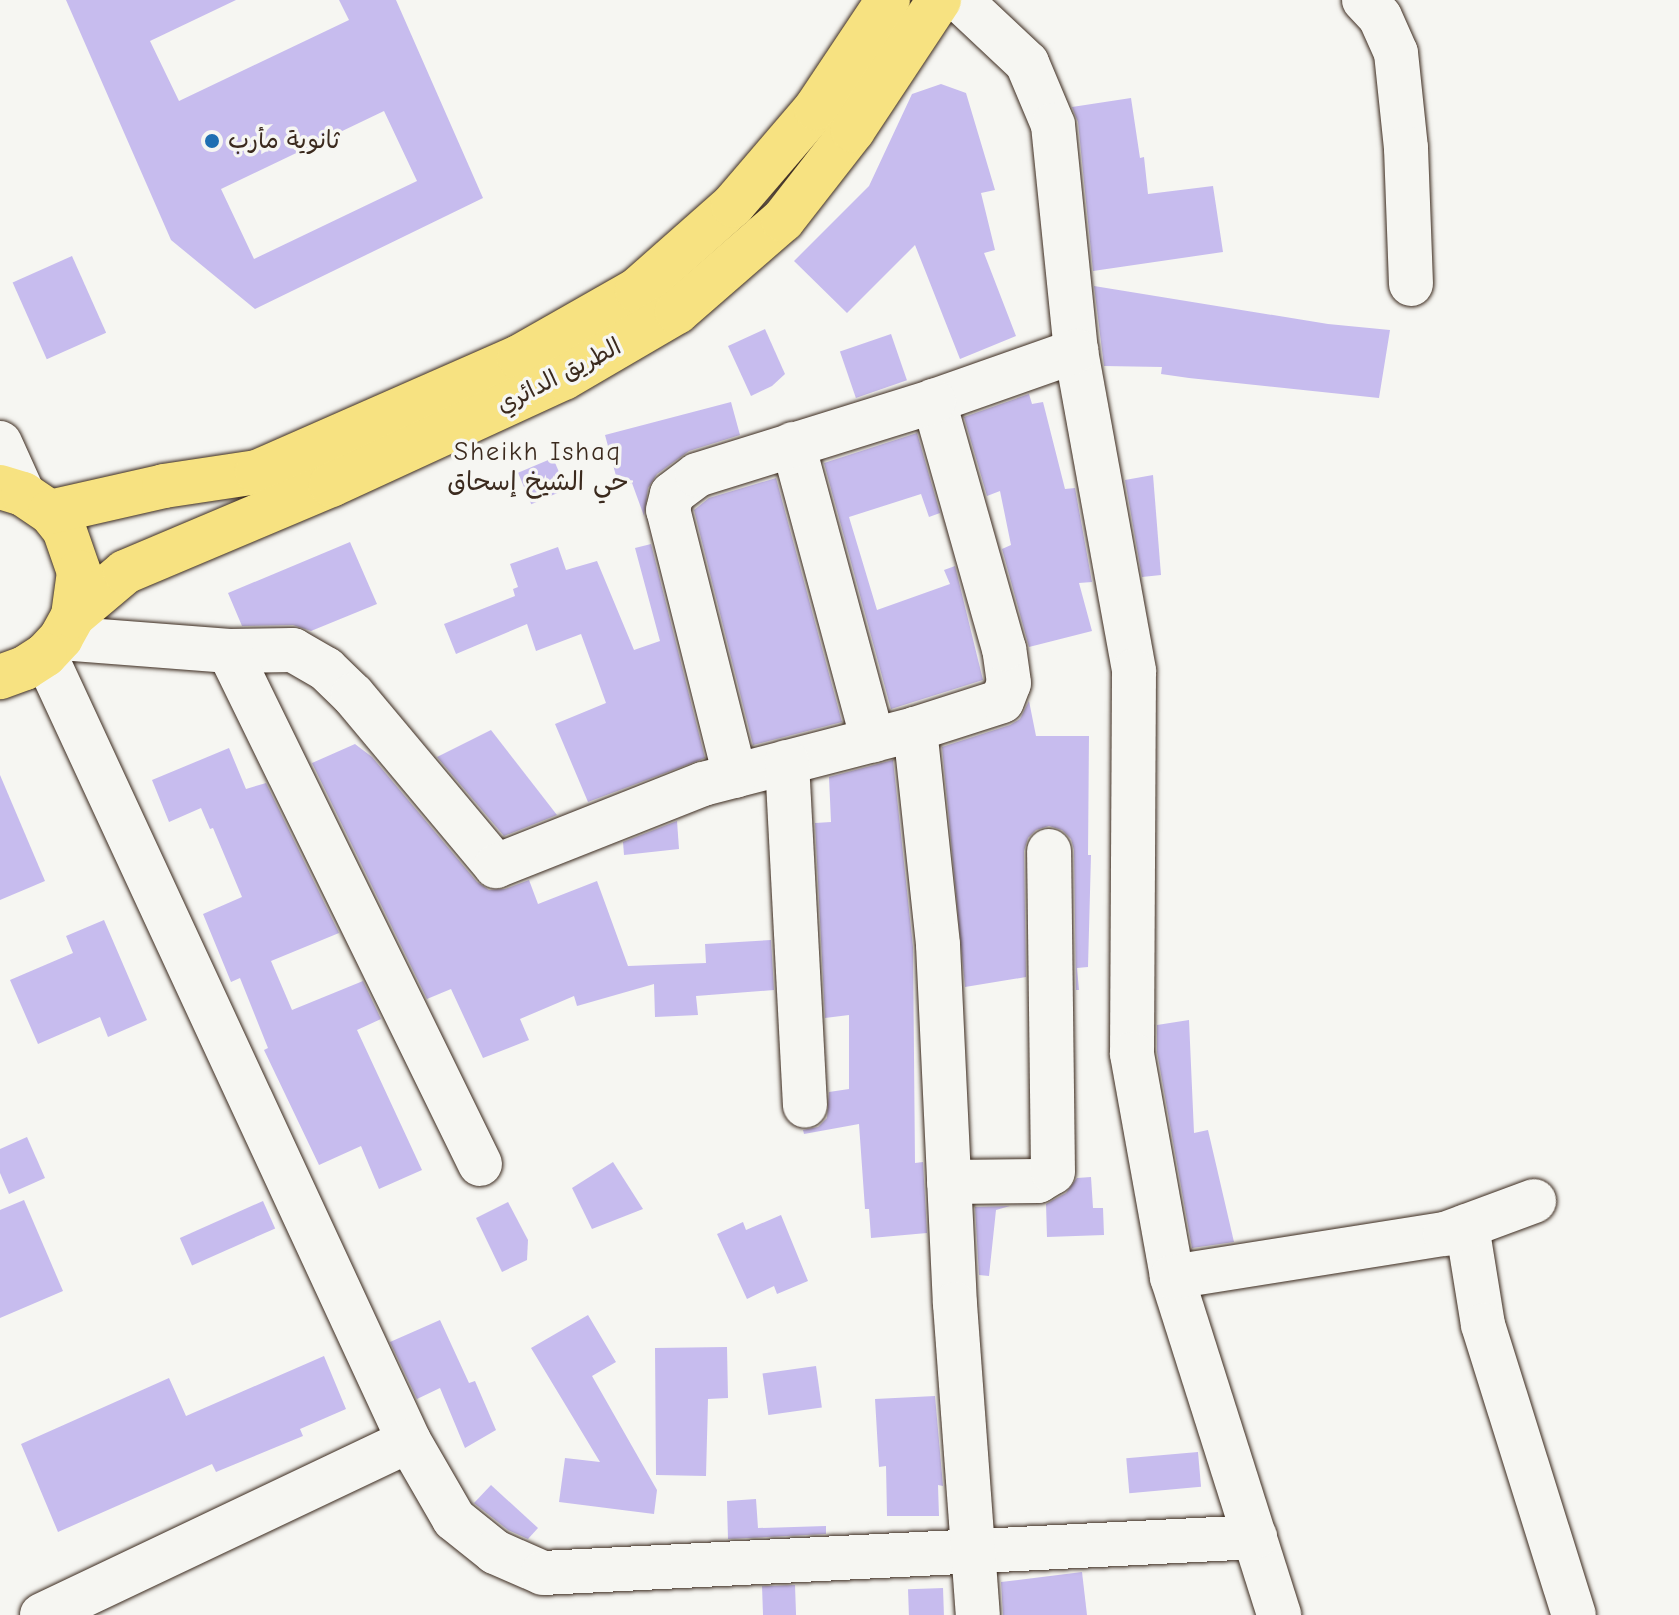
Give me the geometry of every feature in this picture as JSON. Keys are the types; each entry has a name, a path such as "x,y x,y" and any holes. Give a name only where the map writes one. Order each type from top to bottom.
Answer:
{"main road":[{"name":"الطريق الدائري","path":"24,498 164,486 257,472 519,357 637,290 733,205 816,108 888,0"},
{"name":"الطريق الدائري","path":"0,677 25,668 125,572 331,485 551,384 677,312 783,220 853,130 939,0"},
{"path":"24,498 64,529 79,572 60,636"}],"street":[{"path":"960,0 1027,63 1053,125 1076,351 1134,671 1132,1054 1172,1277 1279,1615"},
{"path":"1364,0 1380,17 1396,53 1406,148 1411,284"},
{"path":"735,776 668,510 672,494 697,475 934,401 1076,351"},
{"path":"934,401 1004,649 1009,683 1002,701 986,709 689,790 496,866 353,695 326,669 293,650 229,651 60,636 409,1441 454,1519 495,1552 543,1573 1255,1537"},
{"path":"0,443 24,498"},
{"path":"793,444 873,740"},
{"path":"229,651 480,1164"},
{"path":"915,729 938,945 955,1304 976,1551 978,1615"},
{"path":"787,762 805,1106"},
{"path":"949,1182 1038,1181 1053,1172 1049,851"},
{"path":"1172,1277 1445,1234 1534,1201"},
{"path":"1467,1226 1483,1325 1574,1615"},
{"path":"42,1615 409,1441"}],"building":[{"path":"66,0 236,0 150,41 179,101 349,20 339,0 396,0 483,198 255,309 171,240","holes":["384,111 417,181 254,259 221,189"]},
{"path":"941,84 966,93 995,190 981,193 995,250 984,253 1016,336 960,359 915,245 847,313 794,261 869,186 912,94"},
{"path":"1131,98 1140,158 1144,157 1148,194 1213,186 1223,252 1093,271 1078,122 1072,107"},
{"path":"72,256 106,333 47,359 13,282"},
{"path":"1094,286 1328,324 1390,330 1379,398 1161,374 1162,367 1104,366"},
{"path":"765,329 785,374 772,386 751,396 728,346"},
{"path":"891,334 907,380 856,398 840,352"},
{"path":"1029,394 1032,404 1043,402 1065,489 1075,488 1092,582 1079,583 1092,631 1029,647 1002,549 1011,545 1000,491 987,496 964,417"},
{"path":"731,402 740,435 689,451 657,474 648,488 644,516 632,483 619,487 605,435"},
{"path":"917,433 940,513 929,517 921,494 849,517 877,610 950,584 944,570 955,566 983,680 891,709 824,463"},
{"path":"553,458 566,489 531,504 518,473"},
{"path":"1153,475 1161,575 1142,577 1125,480"},
{"path":"776,478 842,722 753,745 694,510 709,498"},
{"path":"350,542 377,604 311,631 293,625 242,626 228,593"},
{"path":"651,544 705,758 588,802 555,724 606,703 581,634 536,651 527,624 456,654 444,624 515,596 513,589 518,587 510,564 558,547 566,570 597,561 634,650 660,641 635,548"},
{"path":"1029,701 1036,736 1089,736 1088,855 1091,855 1088,967 1077,968 1079,990 1076,990 1074,850 1071,839 1062,830 1049,826 1036,830 1028,838 1024,851 1026,977 965,987 942,747 1010,725 1020,719"},
{"path":"491,730 557,815 504,836 437,757"},
{"path":"355,744 372,757 477,882 489,890 505,889 529,880 538,904 597,881 628,966 706,963 705,944 771,940 774,990 696,996 698,1015 655,1017 654,984 577,1006 574,996 520,1019 529,1040 483,1058 451,989 427,999 312,763"},
{"path":"229,748 246,789 266,783 339,933 271,961 292,1010 363,981 381,1019 357,1030 422,1170 379,1189 361,1146 319,1165 264,1050 268,1048 240,978 231,982 203,914 242,897 213,828 210,829 201,808 169,822 152,780"},
{"path":"893,760 913,947 915,1163 923,1162 927,1233 871,1238 869,1209 865,1209 859,1124 804,1134 803,1130 818,1127 827,1118 829,1092 849,1089 849,1015 825,1018 815,823 831,822 829,777"},
{"path":"0,775 45,881 0,900"},
{"path":"677,821 679,849 624,855 623,842"},
{"path":"104,920 147,1020 108,1037 100,1017 38,1044 10,980 73,953 66,936"},
{"path":"1189,1020 1194,1133 1208,1130 1234,1242 1192,1248 1157,1052 1157,1025"},
{"path":"27,1137 45,1178 9,1194 0,1173 0,1149"},
{"path":"613,1162 643,1209 592,1229 572,1188"},
{"path":"1091,1177 1093,1208 1103,1208 1104,1235 1047,1237 1046,1204 1066,1193 1077,1178"},
{"path":"24,1200 63,1291 0,1318 0,1210"},
{"path":"263,1201 275,1228 192,1265 180,1238"},
{"path":"508,1202 528,1240 527,1260 502,1272 476,1218"},
{"path":"1010,1206 996,1210 989,1276 979,1275 975,1207"},
{"path":"781,1215 808,1281 777,1294 774,1286 747,1299 717,1234 743,1222 746,1230"},
{"path":"588,1315 616,1362 592,1376 657,1490 654,1514 559,1502 565,1458 600,1462 531,1348"},
{"path":"440,1320 469,1383 475,1381 496,1430 465,1448 440,1388 417,1399 390,1342"},
{"path":"727,1347 728,1398 708,1399 706,1476 656,1475 655,1348"},
{"path":"324,1356 346,1409 300,1429 303,1436 216,1472 212,1464 58,1532 21,1444 169,1378 186,1416"},
{"path":"816,1366 822,1408 768,1415 763,1374"},
{"path":"935,1396 943,1486 938,1485 939,1516 887,1516 886,1466 879,1467 875,1399"},
{"path":"1198,1452 1201,1487 1129,1493 1126,1458"},
{"path":"491,1485 538,1528 528,1539 508,1530 474,1503"},
{"path":"756,1499 758,1528 826,1526 826,1534 728,1539 727,1501"},
{"path":"1082,1572 1087,1615 1003,1615 1001,1582"},
{"path":"795,1585 796,1615 763,1615 762,1586"},
{"path":"943,1588 944,1615 909,1615 908,1589"}],"place":[{"name":"ثانوية مأرب","path":"212,141"}],"district":[{"name":"Sheikh Ishaq حي الشيخ إسحاق","path":"538,468"}]}
